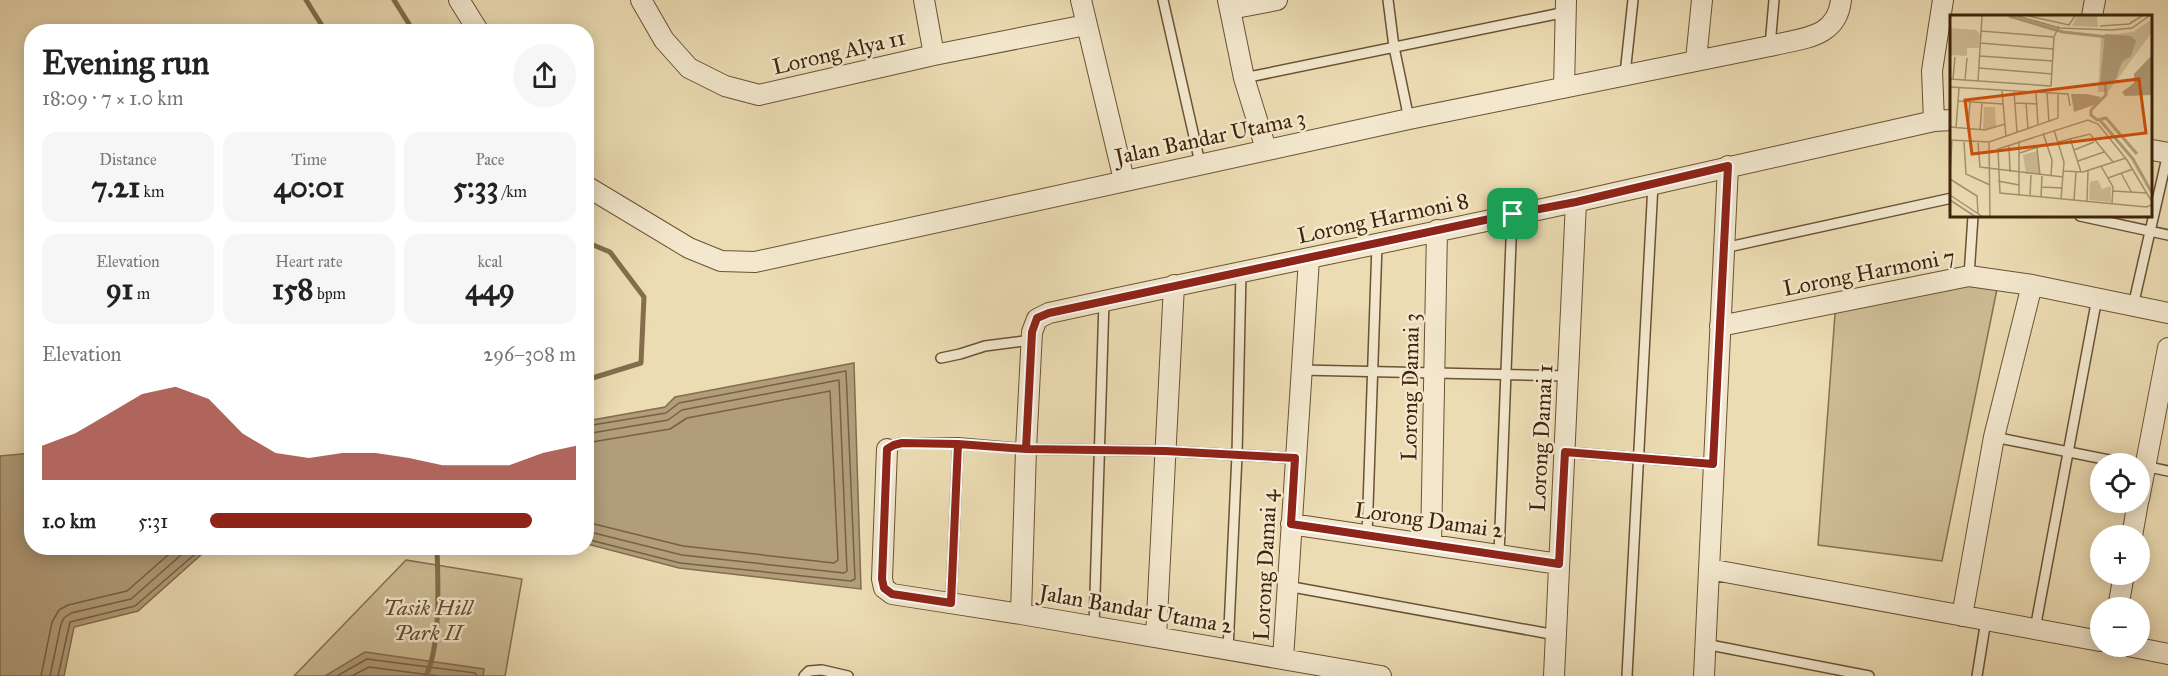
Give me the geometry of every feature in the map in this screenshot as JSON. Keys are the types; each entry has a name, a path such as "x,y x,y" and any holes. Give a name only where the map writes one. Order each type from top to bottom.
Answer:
{"street":[{"path":"459,0 474,24"},
{"name":"Lorong Alya 11","path":"641,0 664,40 689,68 725,86 759,95 934,54 1086,26"},
{"path":"924,0 934,54"},
{"path":"1081,0 1125,180"},
{"path":"1266,149 1244,78 1229,5 1277,0"},
{"path":"1696,60 1701,0"},
{"name":"Jalan Bandar Utama 3","path":"594,191 689,248 721,261 755,262 1409,118 1770,46 1825,32 1836,20 1841,0"},
{"path":"1942,0 1932,71 1943,121"},
{"path":"2092,15 2094,0"},
{"path":"1564,88 1566,6"},
{"name":"Lorong Harmoni 8","path":"1032,340 1033,326 1037,318 1049,313 1576,202 1728,166 1943,121"},
{"path":"2153,150 2168,153"},
{"path":"1704,676 1728,166"},
{"name":"Lorong Damai 1","path":"1554,676 1576,202"},
{"name":"Lorong Damai 3","path":"1431,544 1437,230"},
{"name":"Lorong Damai 4","path":"1283,659 1309,259"},
{"name":"Lorong Harmoni 7","path":"1720,326 1969,276 2032,285 2168,313"},
{"path":"1156,637 1174,285"},
{"path":"1962,616 1994,437 2032,285"},
{"path":"1021,614 1032,340"},
{"path":"2141,453 2168,348"},
{"name":"Jalan Bandar Utama 2","path":"887,449 882,579 884,588 892,594 1094,626 1381,676"},
{"name":"Lorong Damai 2","path":"1291,524 1559,564"},
{"path":"1709,569 2090,639"},
{"path":"2150,650 2168,654"}],"lane":[{"path":"1163,0 1200,163"},
{"path":"1388,0 1394,47 1409,118"},
{"path":"1624,74 1633,0"},
{"path":"1770,46 1774,0"},
{"path":"1244,78 1394,47 1566,6"},
{"path":"2133,306 2168,153"},
{"path":"1627,676 1653,184"},
{"path":"1724,248 1950,198"},
{"path":"1499,555 1513,214"},
{"path":"1969,276 1973,218"},
{"path":"2089,218 2168,235"},
{"path":"1367,535 1377,243"},
{"path":"1228,650 1237,454 1241,272"},
{"path":"2035,629 2097,298"},
{"path":"1094,626 1104,301"},
{"path":"941,358 985,346 1032,340"},
{"path":"1301,370 1568,376"},
{"path":"1994,437 2090,456"},
{"path":"887,449 902,443 958,444 1026,449 1165,451 1295,458"},
{"path":"951,603 958,444"},
{"path":"1565,452 1713,464"},
{"path":"2150,467 2168,471"},
{"path":"1287,586 1556,635"},
{"path":"1977,676 1986,620"},
{"path":"1705,644 1869,676"},
{"path":"804,676 809,671 822,670 848,676"}],"green space":[{"path":"1999,279 1942,561 1818,545 1836,300"},
{"name":"Tasik Hill Park II","path":"406,560 522,579 505,676 294,676"}],"water":[{"path":"854,363 861,589 679,568 594,546 594,420 665,407 675,397"},
{"path":"24,454 24,555 201,555 138,611 74,627 64,676 0,676 0,456"},
{"path":"365,652 484,669 483,676 325,676"}],"waterway":[{"path":"306,0 321,24"},
{"path":"394,0 409,24"},
{"path":"594,245 610,252 644,297 641,363 594,378"},
{"path":"426,676 431,663 436,631 437,555"}],"route":[{"path":"1513,214 1309,259 1174,285 1049,313 1037,318 1032,332 1026,449 958,444 951,603 892,594 884,588 882,579 887,449 902,443 958,444 1026,449 1165,451 1295,458 1291,524 1559,564 1565,452 1713,464 1728,166 1576,202 1513,214"}]}
